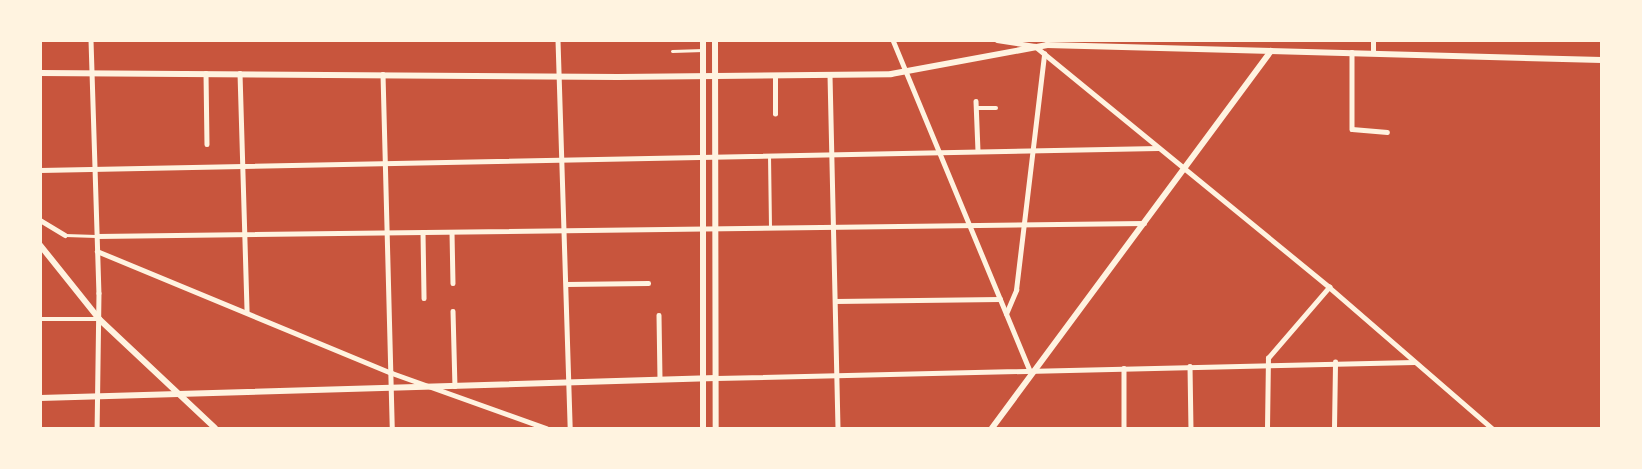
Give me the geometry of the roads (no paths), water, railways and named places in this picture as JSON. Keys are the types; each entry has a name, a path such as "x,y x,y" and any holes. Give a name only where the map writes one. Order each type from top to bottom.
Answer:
{"main road":[{"path":"703,429 704,40"},
{"path":"715,40 716,429"},
{"path":"40,73 92,71 559,77 907,73 1035,46 1352,52 1602,60"},
{"path":"992,429 1032,371 1185,170 1271,51"},
{"path":"40,245 99,320 214,429"},
{"path":"40,398 181,396 569,381 716,378"}],"street":[{"path":"91,40 99,320 97,429"},
{"path":"558,40 570,429"},
{"path":"893,40 968,224 1032,371"},
{"path":"997,40 1035,46 1329,287 1492,429"},
{"path":"1373,40 1373,53"},
{"path":"672,51 704,50"},
{"path":"1352,52 1352,130 1387,132"},
{"path":"1006,314 1016,290 1044,54"},
{"path":"206,73 207,144"},
{"path":"240,73 247,312"},
{"path":"383,74 392,429"},
{"path":"830,75 838,429"},
{"path":"775,76 775,114"},
{"path":"976,100 978,151"},
{"path":"976,108 996,108"},
{"path":"40,170 1158,148"},
{"path":"769,155 770,227"},
{"path":"40,220 65,235 97,236 1145,223"},
{"path":"423,232 424,298"},
{"path":"452,232 453,283"},
{"path":"97,251 392,373 546,429"},
{"path":"566,284 648,283"},
{"path":"1267,429 1266,364 1329,287"},
{"path":"835,301 1000,299"},
{"path":"453,311 455,387"},
{"path":"659,315 660,379"},
{"path":"40,319 99,320"},
{"path":"1334,429 1335,362"},
{"path":"716,378 1413,362"},
{"path":"1190,366 1191,429"},
{"path":"1124,368 1124,429"}]}
